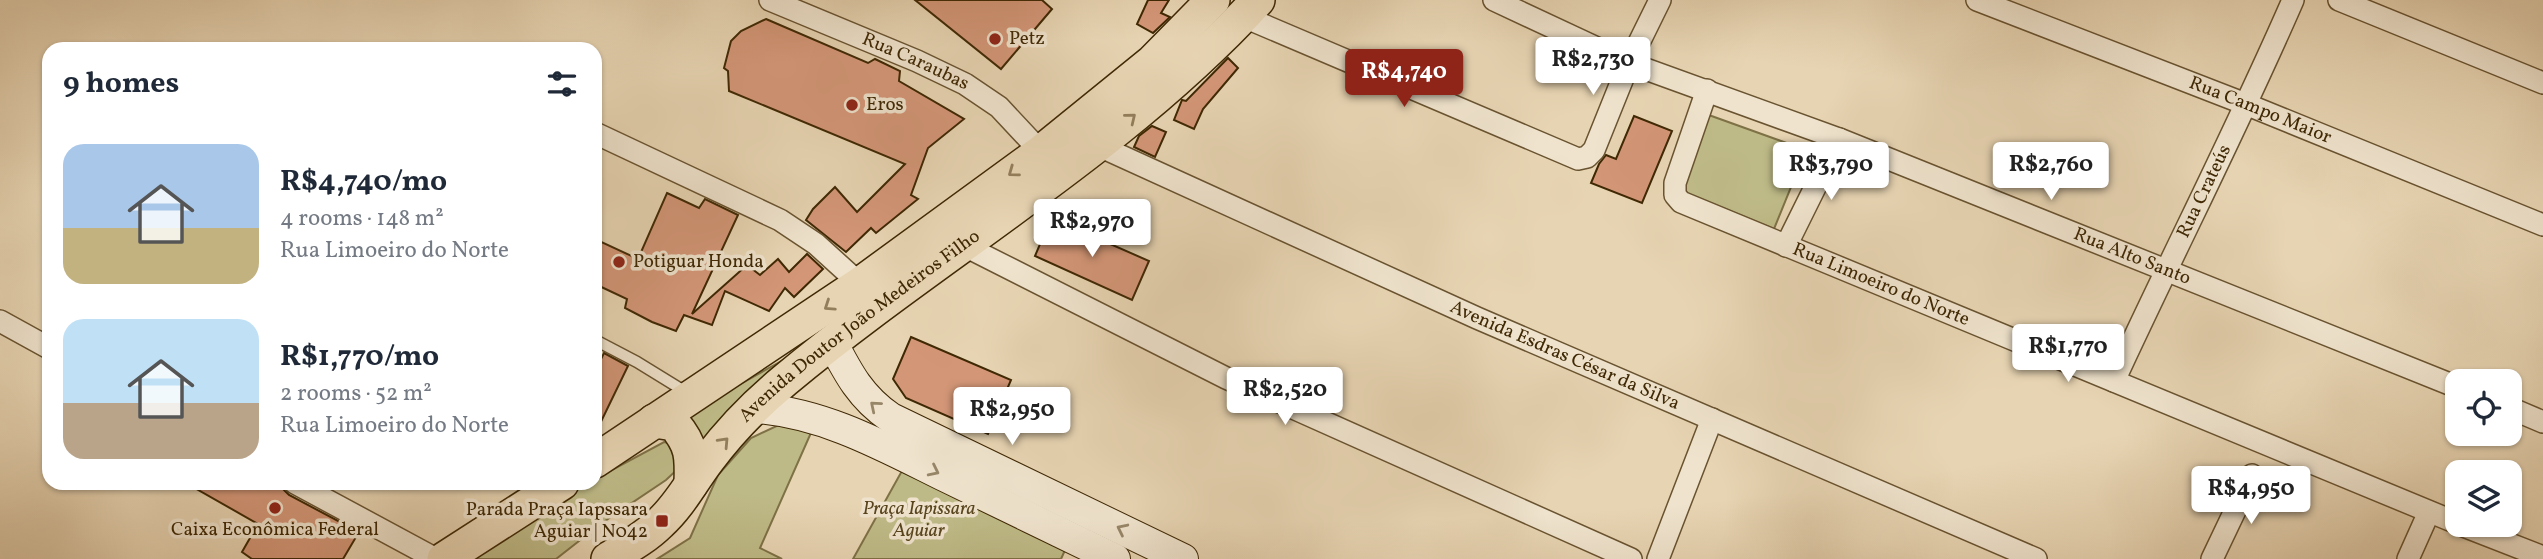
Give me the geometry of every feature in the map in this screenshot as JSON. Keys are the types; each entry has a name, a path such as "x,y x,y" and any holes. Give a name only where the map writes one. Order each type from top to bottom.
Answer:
{"main road":[{"name":"Avenida Doutor João Medeiros Filho","path":"602,451 654,421 860,284 1041,152 1152,62 1213,0"},
{"name":"Avenida Doutor João Medeiros Filho","path":"608,559 645,537 662,522 710,457 782,383 832,342 1097,145 1179,78 1250,8"},
{"path":"832,342 851,380 873,407 1183,559"},
{"path":"756,408 819,419 900,454 1115,559"},
{"path":"654,421 674,424 687,441 691,449 691,484"},
{"path":"900,454 912,427"},
{"path":"444,559 551,490"}],"street":[{"name":"Rua Caraubas","path":"770,0 917,61 965,84 999,107 1041,152"},
{"name":"Rua Alto Santo","path":"1494,0 1629,63 1839,139 2445,382"},
{"path":"1250,8 1578,159 1587,157 1594,150 1629,63 1660,0"},
{"name":"Rua Campo Maior","path":"1978,0 2248,105 2543,225"},
{"name":"Rua Crateús","path":"2114,381 2165,271 2248,105 2293,0"},
{"path":"2339,0 2543,83"},
{"name":"Rua Limoeiro do Norte","path":"1707,90 1675,183 1677,198 1693,209 2445,519"},
{"path":"602,136 780,220 816,244 860,284"},
{"path":"1786,246 1839,139"},
{"name":"Avenida Esdras César da Silva","path":"1097,145 1477,318 2036,559"},
{"path":"962,245 1226,378 1630,559"},
{"path":"0,321 42,344"},
{"path":"2522,413 2543,422"},
{"path":"1658,559 1712,419"},
{"path":"2212,559 2252,475"},
{"path":"308,490 436,559"},
{"path":"2408,559 2428,512"},
{"name":"Rua Limoeiro do Norte","path":"2492,537 2543,557"}],"lane":[{"path":"602,344 691,395"}],"green space":[{"path":"1706,114 1806,150 1774,229 1679,190"},
{"path":"785,359 704,447 683,416"},
{"path":"785,422 814,426 760,548 782,559 657,559 690,538 718,475 751,438"},
{"path":"664,442 672,444 682,465 666,480 602,523 556,559 470,559 574,490 602,490 602,475"},
{"name":"Praça Iapissara Aguiar","path":"903,469 1066,548 1061,559 853,559"}],"building":[{"name":"Petz","path":"915,0 1042,0 1052,9 1001,69"},
{"path":"1148,0 1169,0 1161,13 1170,17 1153,33 1137,24"},
{"name":"Eros","path":"766,19 868,63 875,59 900,71 899,81 964,119 928,148 911,195 918,199 876,233 871,228 846,252 806,220 813,209 835,187 857,212 905,164 729,91 728,71 724,68 731,41 741,31"},
{"path":"1228,58 1238,68 1203,109 1194,129 1174,120 1182,100 1186,101"},
{"path":"1634,116 1672,131 1642,203 1591,183 1606,155 1616,159"},
{"path":"1152,126 1166,132 1155,157 1134,147 1139,136"},
{"name":"Potiguar Honda","path":"667,193 699,208 705,199 738,215 692,314 747,265 760,275 778,259 789,272 807,254 823,269 794,297 785,288 769,311 725,291 712,325 684,315 676,331 625,308 627,299 602,287 602,242 638,259"},
{"path":"1051,218 1149,261 1132,300 1035,256"},
{"path":"911,337 1011,380 988,434 906,398 893,379"},
{"path":"604,353 628,366 602,420"},
{"name":"Caixa Econômica Federal","path":"198,490 284,490 359,532 343,559 252,559 242,552 258,524"}],"place":[{"name":"Petz","path":"995,39"},
{"name":"Eros","path":"852,105"},
{"name":"Potiguar Honda","path":"619,262"},
{"name":"Caixa Econômica Federal","path":"275,508"},
{"name":"Parada Praça Iapssara Aguiar | N042","path":"662,521"}]}
